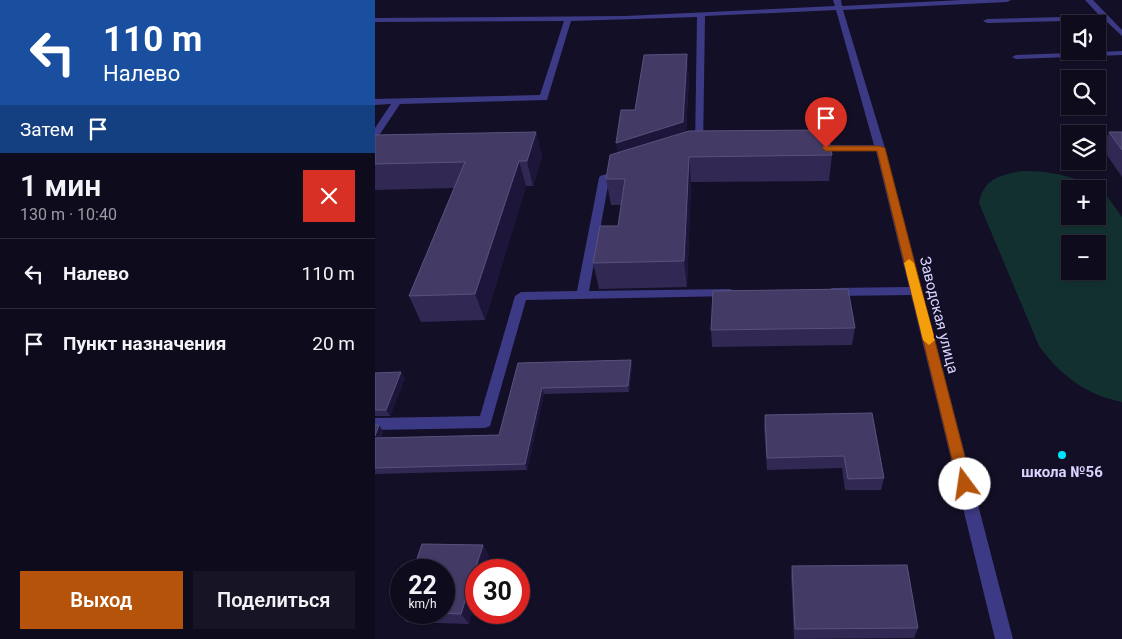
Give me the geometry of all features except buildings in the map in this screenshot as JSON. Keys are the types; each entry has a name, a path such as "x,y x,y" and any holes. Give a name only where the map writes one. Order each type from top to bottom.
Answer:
{"street":[{"path":"375,20 568,18 701,14 838,4 1007,0"},
{"path":"1089,0 1103,15"},
{"name":"Заводская улица","path":"838,4 880,148 1004,639"},
{"path":"699,149 701,14"},
{"path":"375,102 544,98 568,18"},
{"path":"1106,18 1122,34"},
{"path":"987,21 1061,19"},
{"path":"1016,57 1122,53"},
{"path":"375,135 397,102"},
{"path":"804,148 880,148"},
{"path":"582,295 604,178 633,169"},
{"path":"818,292 916,291"},
{"path":"375,424 485,422 521,296 739,293"}],"green space":[{"path":"1032,171 1051,173 1079,180 1061,180 1061,225 1106,225 1106,195 1122,217 1122,402 1085,389 1065,375 1039,346 979,203 985,188 1000,176 1014,172"}],"slow traffic":[{"path":"909,263 929,340"}],"place":[{"name":"школа №56","path":"1062,455"}],"route":[{"path":"826,148 880,148 965,484"}]}
